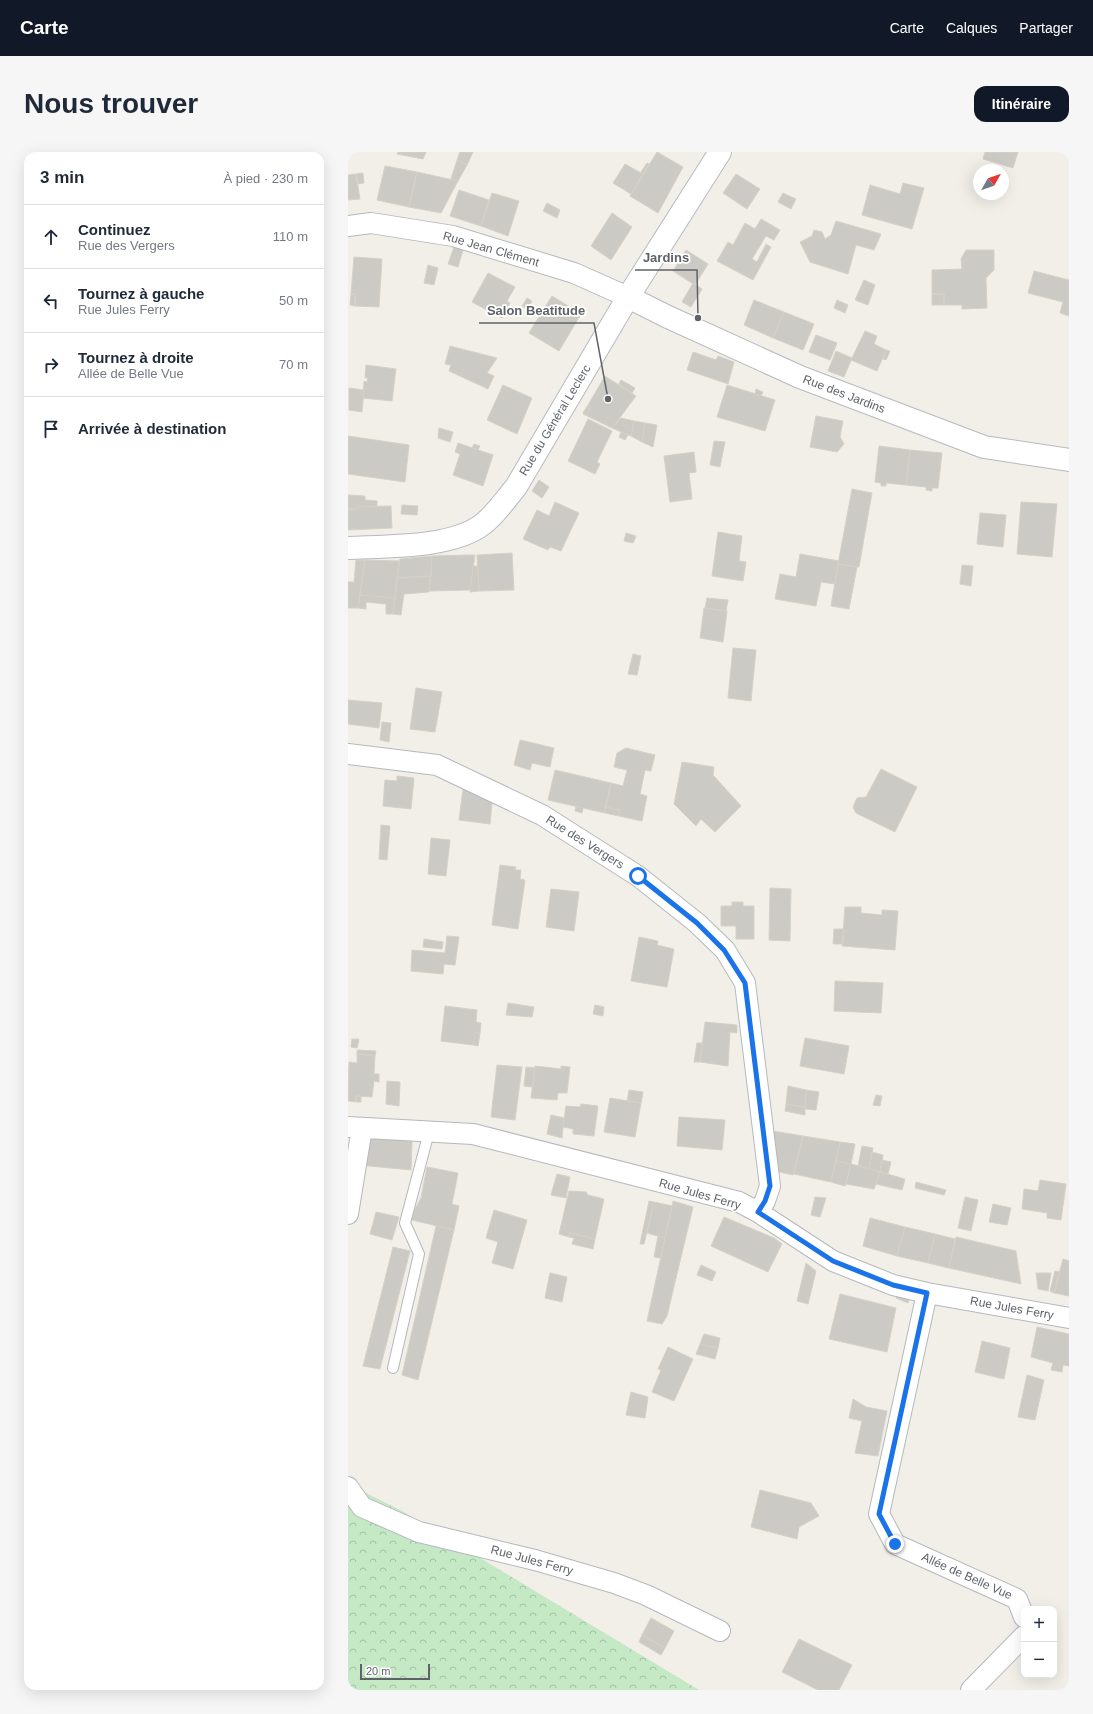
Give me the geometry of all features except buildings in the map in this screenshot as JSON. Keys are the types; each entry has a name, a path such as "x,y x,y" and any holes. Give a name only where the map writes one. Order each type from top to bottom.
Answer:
{"main road":[{"name":"Rue du Général Leclerc","path":"348,548 446,540 470,532 491,517 516,487 628,297 720,152"},
{"name":"Rue des Jardins","path":"628,297 668,317 800,377 984,447 1069,460"}],"street":[{"name":"Rue Jean Clément","path":"348,226 371,223 453,236 574,273 628,297"},
{"name":"Rue des Vergers","path":"348,754 437,765 542,816 638,876 697,923 724,950 745,983 770,1186 765,1201 758,1212"},
{"name":"Rue Jules Ferry","path":"348,1214 355,1127 473,1134 739,1202 758,1212 833,1261 893,1285 927,1293 1069,1318"},
{"name":"Allée de Belle Vue","path":"927,1293 879,1514 895,1544 1016,1599 1021,1610"},
{"name":"Rue Jules Ferry","path":"348,1488 362,1507 419,1532 535,1560 614,1583 646,1595 720,1631"},
{"path":"971,1690 1021,1639"}],"lane":[{"path":"393,1368 420,1254 405,1223 428,1132"}],"green space":[{"path":"348,1484 404,1512 699,1690 348,1690"}],"place":[{"name":"Jardins","path":"698,318"},
{"name":"Salon Beatitude","path":"608,399"}],"route":[{"path":"638,876 697,923 724,950 745,983 770,1186 765,1201 758,1212 833,1261 893,1285 927,1293 879,1514 895,1544"}]}
